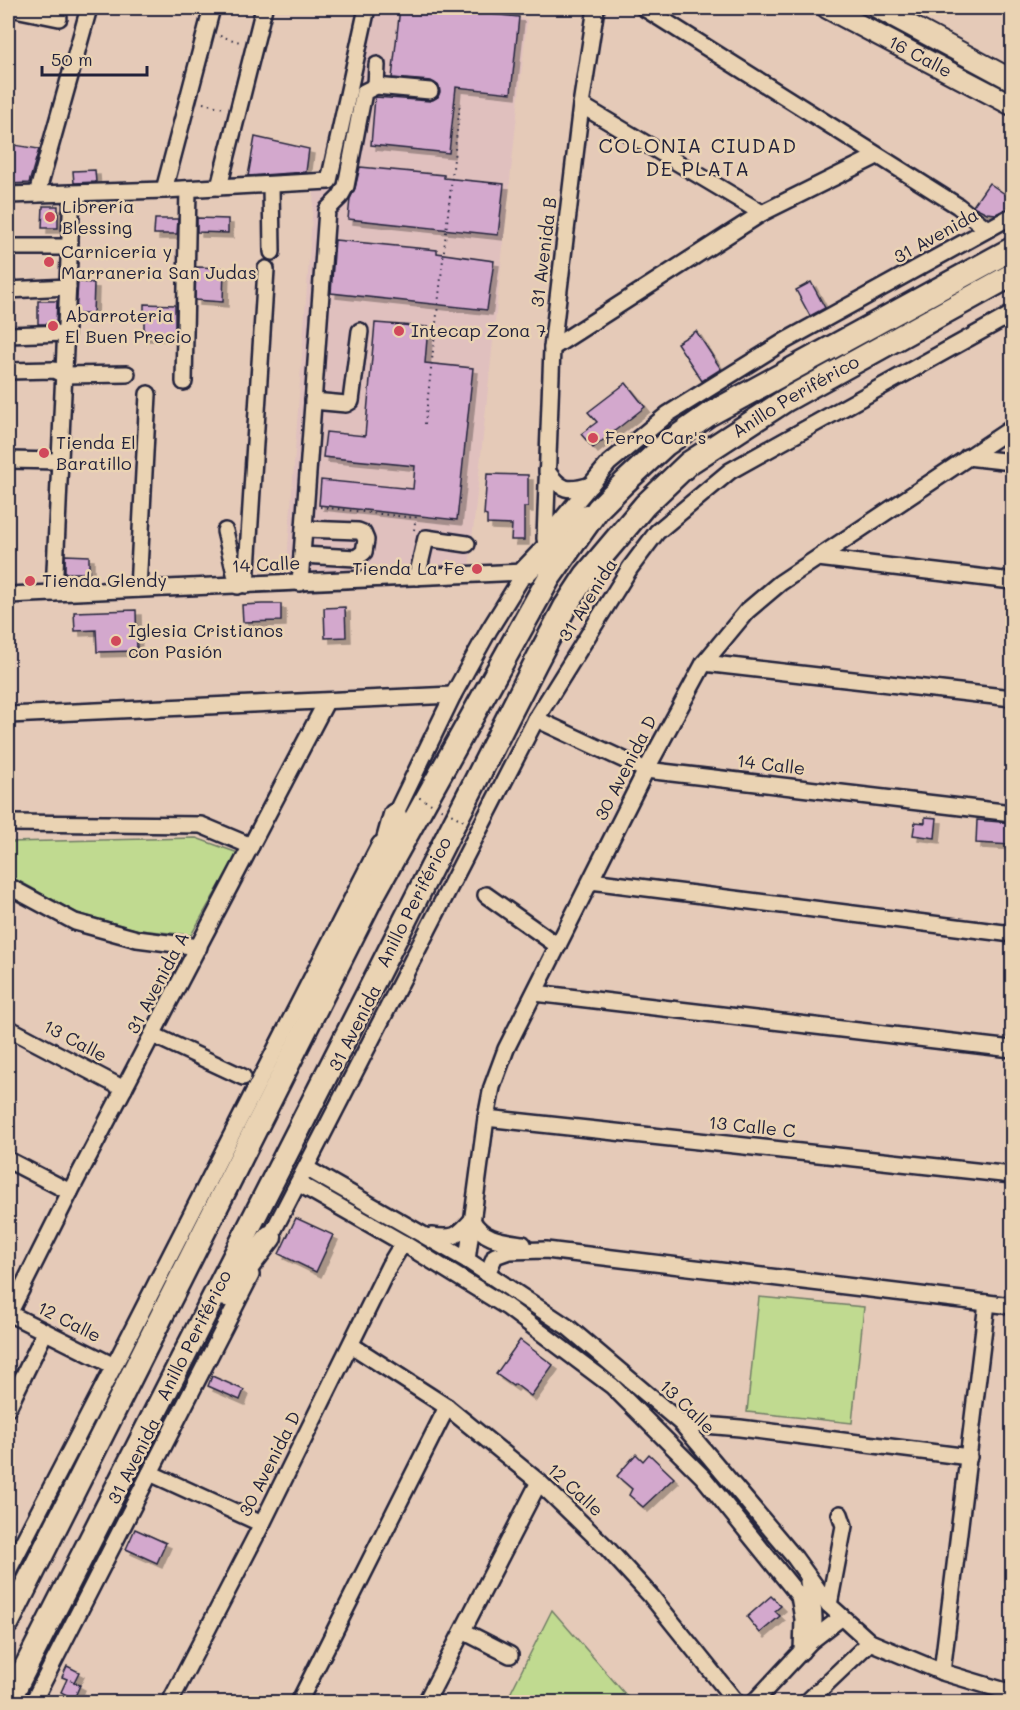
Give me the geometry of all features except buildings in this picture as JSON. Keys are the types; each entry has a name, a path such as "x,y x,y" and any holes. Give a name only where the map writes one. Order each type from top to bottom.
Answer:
{"highway":[{"name":"Anillo Periférico","path":"8,1622 372,897 549,578 598,509 665,445 708,415 1012,249"},
{"name":"Anillo Periférico","path":"8,1702 540,655 565,607 586,575 645,505 689,463 786,400 1012,275"},
{"path":"525,572 567,528 598,509"},
{"path":"372,897 394,815"},
{"path":"192,1339 270,1238"}],"main road":[{"name":"16 Calle","path":"827,8 852,13 1012,105"},
{"name":"16 Calle","path":"878,8 1012,80"}],"street":[{"path":"10,8 30,10 59,18"},
{"path":"37,194 89,8"},
{"path":"164,190 212,8"},
{"path":"219,187 264,8"},
{"path":"8,195 329,182 367,8"},
{"name":"31 Avenida B","path":"545,539 552,348 581,105 596,8"},
{"path":"644,8 958,206 987,229"},
{"path":"376,86 377,65"},
{"path":"300,583 327,210 340,197 346,186 364,92 376,86 430,92"},
{"path":"581,105 762,213"},
{"path":"552,348 762,213 877,156"},
{"path":"271,185 272,252"},
{"path":"184,382 188,189"},
{"path":"54,593 72,193"},
{"name":"31 Avenida","path":"8,1571 12,1550 114,1366 394,815 453,694 545,539 609,463 668,414 785,341 1012,216"},
{"path":"8,247 70,247"},
{"path":"242,585 266,269"},
{"path":"8,290 68,287"},
{"name":"31 Avenida","path":"33,1702 536,719 630,568 657,532 730,471 1012,314"},
{"path":"313,402 346,404 351,401 360,331"},
{"path":"8,334 66,333"},
{"path":"8,371 54,370 64,375 127,374"},
{"path":"138,589 148,394"},
{"name":"30 Avenida D","path":"466,1260 486,1118 492,1087 506,1049 646,770 704,663 747,611 780,583 1012,428"},
{"path":"968,457 1012,462"},
{"path":"8,460 60,461"},
{"path":"547,471 559,485 567,489 576,490 591,485"},
{"path":"302,555 356,558 364,552 366,540 363,533 358,531 304,529"},
{"path":"225,531 242,585"},
{"path":"417,577 426,538 467,544"},
{"path":"818,558 1012,581"},
{"name":"14 Calle","path":"8,595 525,572"},
{"path":"704,663 1012,698"},
{"path":"8,715 326,702 453,694"},
{"name":"31 Avenida A","path":"8,1313 326,702"},
{"name":"14 Calle","path":"536,719 646,770 1012,813"},
{"path":"8,824 201,825 251,846"},
{"path":"591,881 1012,934"},
{"path":"8,886 75,922 137,939 199,947"},
{"path":"486,895 558,946"},
{"path":"535,993 1012,1049"},
{"name":"13 Calle","path":"8,1028 124,1089"},
{"path":"153,1035 243,1077"},
{"name":"13 Calle C","path":"486,1118 1012,1175"},
{"path":"8,1160 70,1192"},
{"name":"13 Calle","path":"306,1168 466,1260 569,1328 681,1423 782,1542 829,1605 870,1642 942,1672 1012,1693"},
{"name":"13 Calle","path":"298,1183 507,1307 612,1386 703,1477 800,1596 807,1646"},
{"path":"422,1235 450,1238 461,1233 472,1220 477,1230 487,1237 546,1250 1012,1306"},
{"name":"30 Avenida D","path":"170,1702 262,1524 402,1243"},
{"path":"487,1274 495,1256 509,1251 546,1250"},
{"path":"942,1672 987,1303"},
{"name":"12 Calle","path":"8,1313 114,1366"},
{"path":"8,1408 45,1332"},
{"name":"12 Calle","path":"351,1345 447,1407 539,1482 607,1548 651,1596 736,1702"},
{"path":"299,1702 447,1407"},
{"path":"681,1423 740,1428 969,1457"},
{"path":"150,1473 262,1524"},
{"path":"426,1702 539,1482"},
{"path":"829,1605 844,1526 840,1514"},
{"path":"806,1573 815,1610 815,1627 807,1646"},
{"path":"754,1702 807,1646 842,1617"},
{"path":"463,1631 510,1655"},
{"path":"807,1702 870,1642"}],"path":[{"path":"206,32 255,45"},
{"path":"188,100 238,112"},
{"path":"425,424 460,104"},
{"path":"306,506 416,518"},
{"path":"414,795 470,824"}],"shaded area":[{"name":"Intecap Zona 7","path":"373,8 489,8 527,20 469,569 286,575 314,190 339,187"}],"green space":[{"path":"196,838 238,853 191,935 138,930 77,913 8,875 8,842"},
{"path":"759,1297 864,1307 852,1423 747,1412"},
{"path":"552,1610 632,1702 506,1702"}],"place":[{"name":"Librería Blessing","path":"50,217"},
{"name":"Carniceria y Marraneria San Judas","path":"49,262"},
{"name":"Abarroteria El Buen Precio","path":"53,326"},
{"name":"Intecap Zona 7","path":"399,331"},
{"name":"Ferro Car's","path":"593,438"},
{"name":"Tienda El Baratillo","path":"44,453"},
{"name":"Tienda La Fe","path":"477,569"},
{"name":"Tienda Glendy","path":"30,581"},
{"name":"Iglesia Cristianos con Pasión","path":"116,641"}],"district":[{"name":"COLONIA CIUDAD DE PLATA","path":"698,158"}]}
